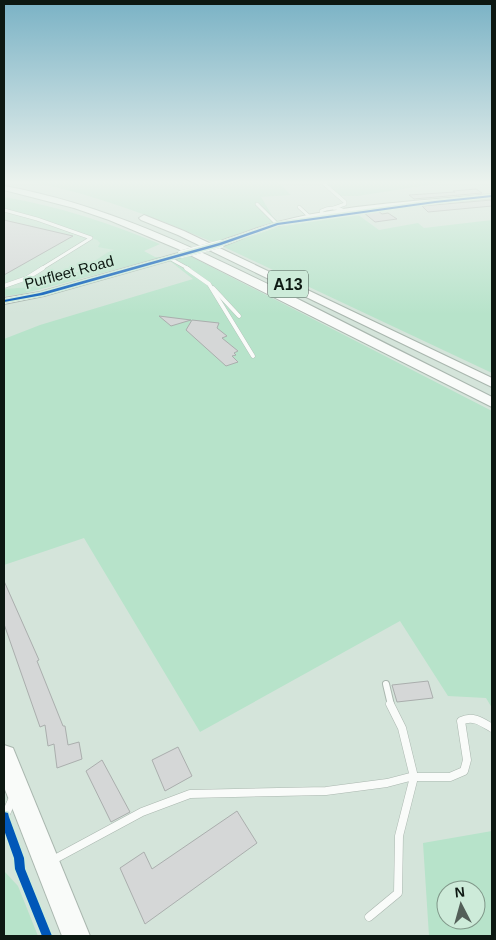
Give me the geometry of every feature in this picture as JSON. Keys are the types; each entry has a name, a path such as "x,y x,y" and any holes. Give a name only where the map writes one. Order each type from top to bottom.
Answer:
{"main road":[{"name":"A13","path":"132,226 188,248 492,402"},
{"name":"A13","path":"163,226 181,233 492,384"},
{"path":"4,757 76,936"}],"street":[{"name":"Purfleet Road","path":"4,301 41,294 220,244 272,226"}],"lane":[{"path":"4,286 17,283 91,238 58,226"},
{"path":"169,258 192,271 209,284 224,297 239,316"},
{"path":"209,284 254,356"},
{"path":"369,917 398,893 399,836 414,777 402,728 390,703 386,684"},
{"path":"46,863 142,812 190,794 326,792 414,777 450,777 464,771 467,760 461,721 467,718 479,720 492,728"},
{"path":"4,818 17,791"}],"shaded area":[{"path":"4,226 60,226 97,240 100,243 99,246 114,250 78,272 53,278 32,287 4,289"},
{"path":"60,226 113,226 160,244 144,251 155,257 163,257 22,294 4,296 4,289 32,287 53,278 78,272 114,250 98,247 100,243 97,240"},
{"path":"174,226 262,226 215,243"},
{"path":"373,226 379,230 402,226 421,226 424,228 442,226 492,226 492,373 222,246 278,227"},
{"path":"188,255 492,411 492,708 486,698 448,696 400,621 200,732 84,538 4,565 4,339 40,325 193,279 170,261"},
{"path":"492,831 492,936 429,936 423,843"},
{"path":"4,871 18,886 38,936 4,936"}],"building":[{"path":"4,226 29,226 73,236 4,275"},
{"path":"159,316 191,320 171,326"},
{"path":"192,320 219,323 217,328 227,336 222,338 238,351 234,353 236,355 232,356 238,362 226,366 186,330"},
{"path":"4,581 39,660 37,661 63,726 65,726 68,745 79,742 82,759 57,768 54,744 48,746 45,725 40,727 4,624"},
{"path":"428,681 433,698 397,702 392,685"},
{"path":"178,747 192,776 165,791 152,760"},
{"path":"102,760 130,812 111,822 86,771"},
{"path":"237,811 257,843 145,924 120,868 144,852 152,869"}],"cycle path":[{"path":"4,301 41,294 220,244 272,226"},
{"path":"4,817 19,858 20,869 47,936"}]}
